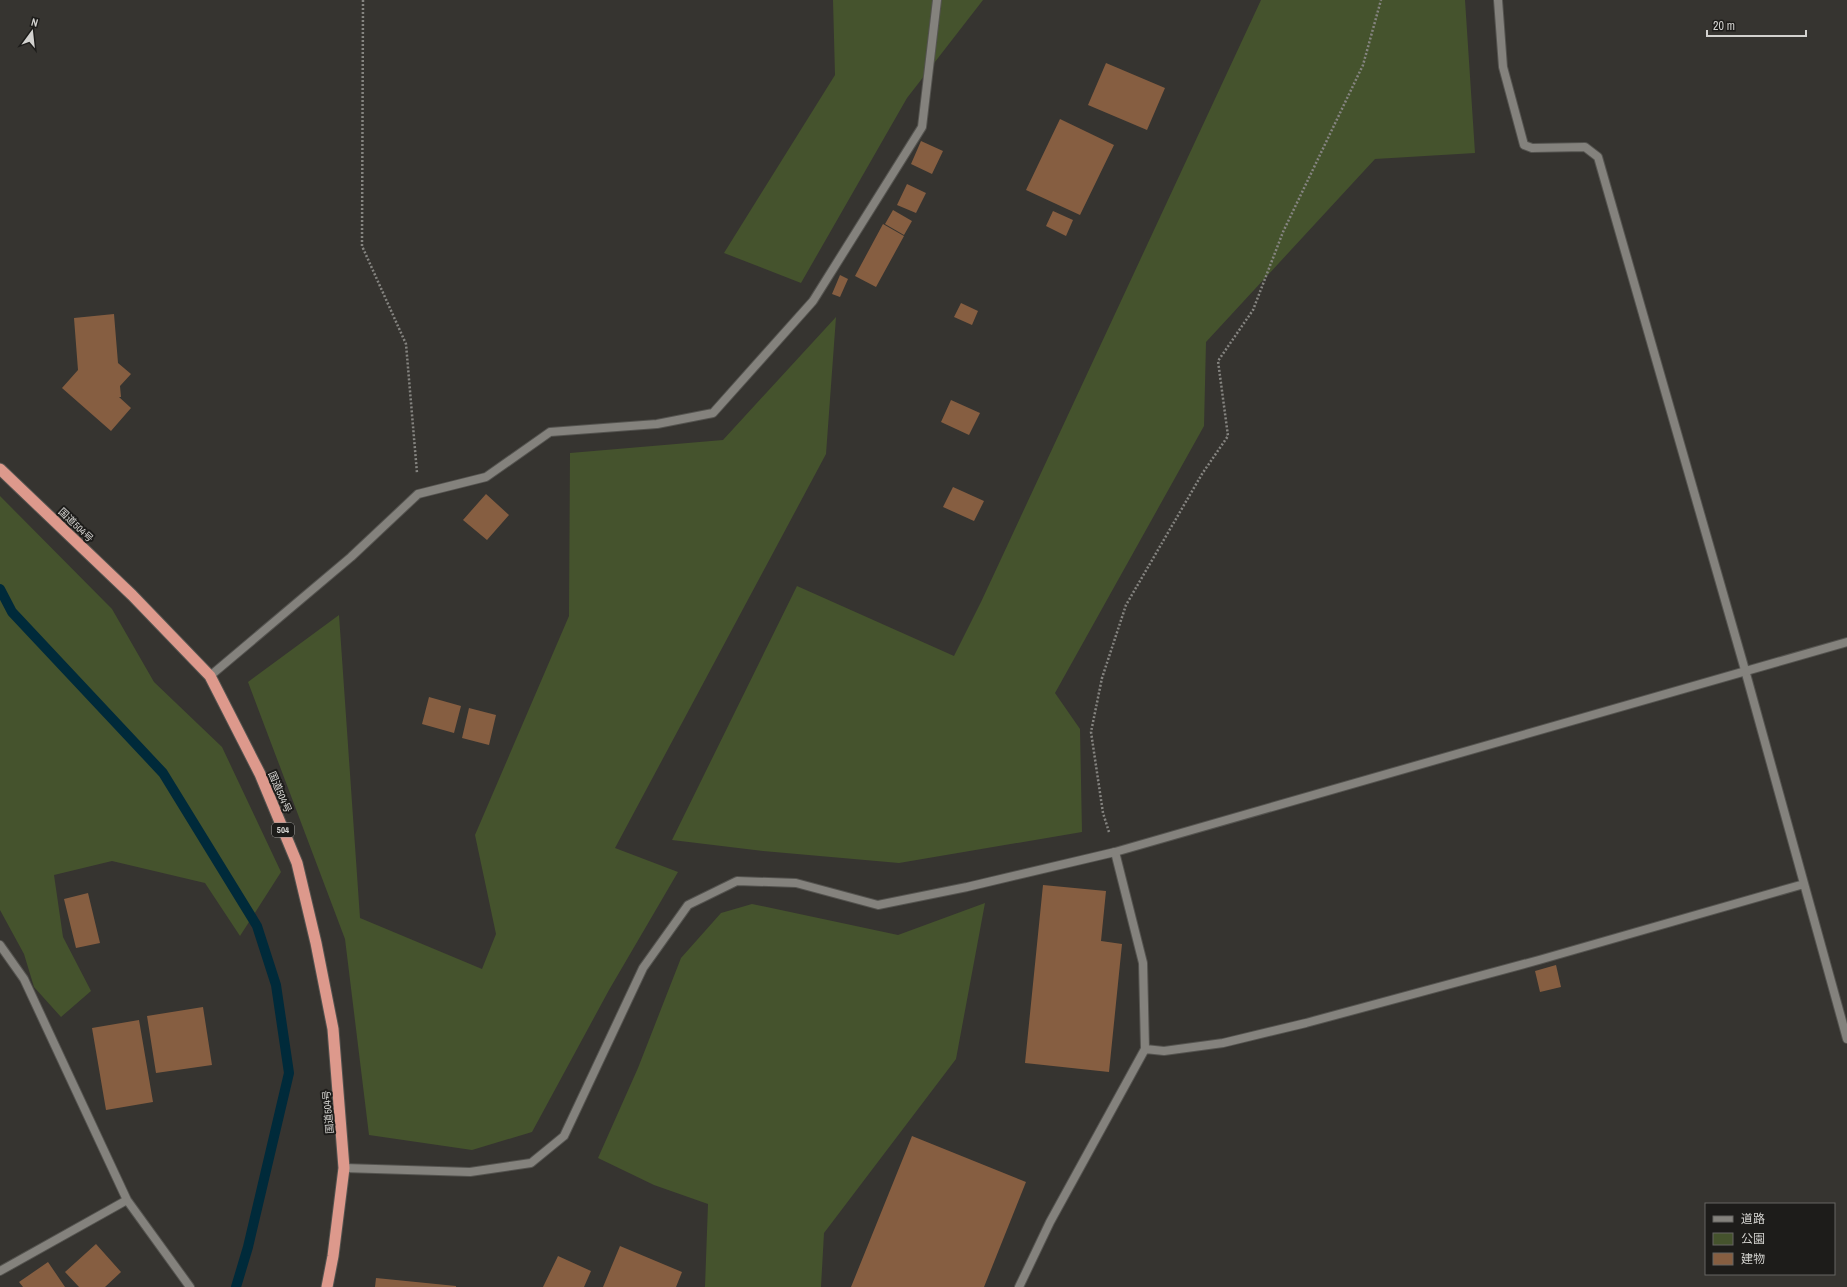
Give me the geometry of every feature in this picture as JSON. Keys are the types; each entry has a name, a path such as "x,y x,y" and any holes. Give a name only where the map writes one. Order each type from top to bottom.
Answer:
{"highway":[{"name":"国道504号","path":"0,469 132,595 210,676 260,774 297,863 316,943 333,1029 344,1168 333,1256 327,1287"}],"street":[{"path":"210,676 351,557 418,494 486,477 550,432 656,424 713,413 813,301 922,127 937,0"},
{"path":"1498,0 1503,67 1524,145 1532,148 1585,147 1598,157 1745,670 1847,1039"},
{"path":"344,1168 470,1172 531,1163 564,1136 643,968 688,905 736,880 796,883 878,905 967,887 1115,852 1745,670 1847,642"},
{"path":"1019,1287 1050,1222 1145,1049 1142,963 1115,852"},
{"path":"1145,1049 1164,1051 1223,1043 1298,1025 1539,960 1804,884"},
{"path":"0,945 24,979 127,1200 190,1287"},
{"path":"0,1271 127,1200"}],"path":[{"path":"363,0 362,246 406,344 418,494"},
{"path":"1115,852 1102,813 1091,732 1102,678 1126,605 1202,474 1228,436 1218,361 1253,310 1283,232 1363,65 1381,0"}],"green space":[{"path":"833,0 983,0 907,98 801,283 724,253 835,75"},
{"path":"1261,0 1465,0 1475,153 1375,159 1206,342 1204,426 1055,693 1080,729 1082,832 899,863 763,851 672,840 797,586 954,656 981,602"},
{"path":"836,317 826,454 615,848 678,872 609,990 532,1132 472,1150 369,1135 345,939 248,682 339,615 360,918 482,969 496,934 475,835 569,616 570,453 723,440"},
{"path":"0,496 112,609 154,682 222,747 281,872 240,936 205,883 112,861 54,875 63,937 91,991 61,1017 34,987 24,954 0,910"},
{"path":"985,903 956,1059 824,1233 821,1287 705,1287 708,1204 654,1185 598,1158 638,1068 681,958 721,913 752,904 898,935"}],"building":[{"path":"1106,63 1165,88 1147,130 1088,105"},
{"path":"1060,119 1114,145 1080,215 1026,190"},
{"path":"921,141 943,151 932,174 911,164"},
{"path":"907,184 926,193 916,213 897,205"},
{"path":"893,210 912,221 904,235 885,224"},
{"path":"1053,211 1073,220 1066,236 1046,226"},
{"path":"883,224 904,236 876,287 855,276"},
{"path":"840,275 848,279 840,297 832,294"},
{"path":"961,303 978,311 972,325 954,317"},
{"path":"114,314 118,363 131,374 120,386 121,397 119,397 131,408 111,431 62,388 78,370 74,318"},
{"path":"951,400 980,413 969,435 941,422"},
{"path":"953,487 984,501 974,521 943,507"},
{"path":"486,494 509,515 487,540 463,520"},
{"path":"429,697 461,706 454,733 422,724"},
{"path":"469,708 496,715 489,745 462,738"},
{"path":"1043,885 1106,891 1101,941 1122,944 1109,1072 1025,1063"},
{"path":"88,893 100,943 76,948 64,899"},
{"path":"1556,965 1561,987 1540,992 1535,971"},
{"path":"203,1007 212,1065 156,1073 147,1016"},
{"path":"139,1020 153,1102 106,1110 92,1028"},
{"path":"912,1136 1026,1182 984,1287 851,1287"},
{"path":"96,1244 121,1272 105,1287 79,1287 65,1272"},
{"path":"620,1246 682,1272 676,1287 603,1287"},
{"path":"558,1256 591,1271 584,1287 543,1287"},
{"path":"48,1262 65,1287 23,1287 19,1282"},
{"path":"376,1278 456,1286 456,1287 375,1287"}],"waterway":[{"path":"0,589 12,612 163,773 257,926 276,985 289,1073 248,1247 236,1287"}]}
